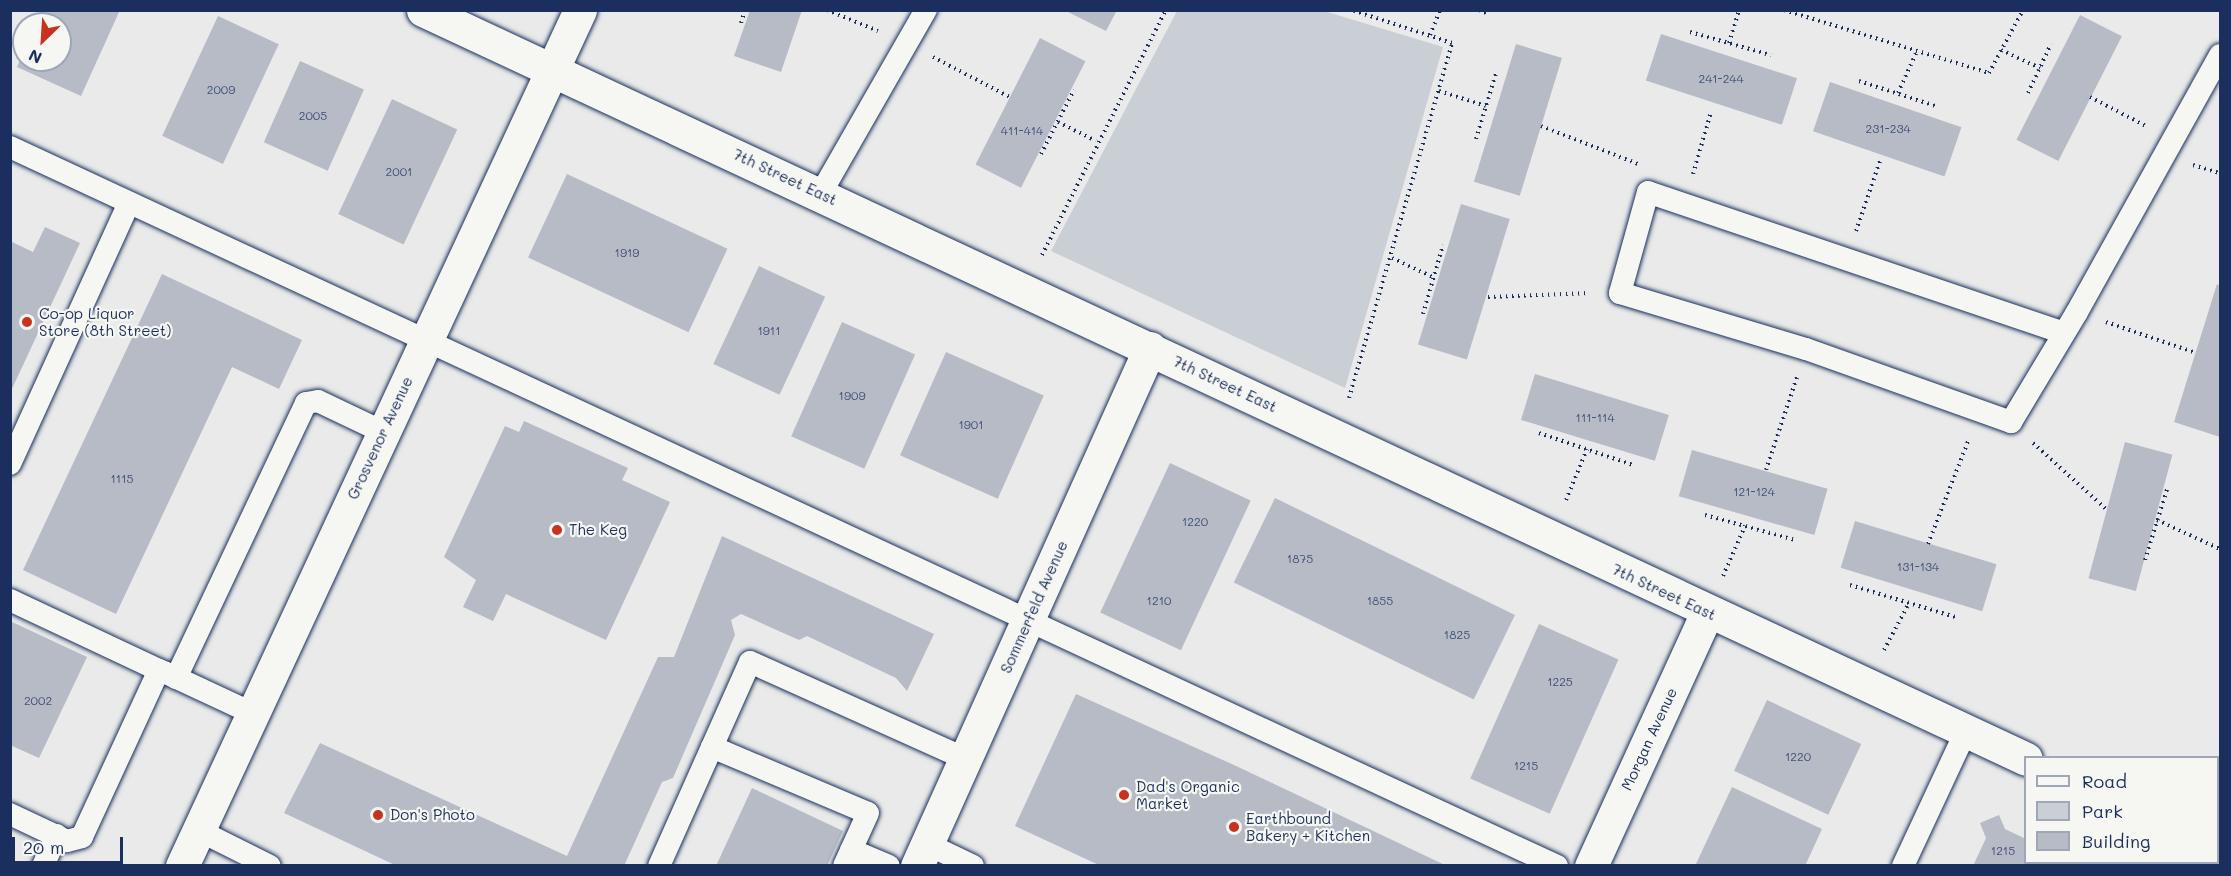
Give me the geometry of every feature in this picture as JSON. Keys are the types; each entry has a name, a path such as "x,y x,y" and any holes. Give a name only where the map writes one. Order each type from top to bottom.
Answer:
{"street":[{"name":"7th Street East","path":"423,10 821,193 1707,613 2024,759"},
{"name":"Grosvenor Avenue","path":"182,866 580,10"},
{"name":"Sommerfeld Avenue","path":"922,855 1150,348"},
{"name":"Morgan Avenue","path":"1591,866 1707,613"}],"lane":[{"path":"821,193 926,10"},
{"path":"2064,333 1847,257 1648,192 1620,293 1806,349 2011,422 2077,312 2220,55"},
{"path":"10,147 425,342 1557,866"},
{"path":"10,464 129,203"},
{"path":"10,814 68,841 82,837 306,403 318,401 383,432"},
{"path":"10,600 252,713"},
{"path":"659,866 750,662 966,759"},
{"path":"1903,866 1966,731"},
{"path":"712,747 868,813 848,858 889,866"},
{"path":"198,830 270,866"},
{"path":"43,866 57,835"},
{"path":"922,855 973,866"}],"path":[{"path":"741,23 745,10"},
{"path":"827,10 906,43 1010,96"},
{"path":"1042,255 1096,141 1167,10"},
{"path":"1349,398 1392,258 1452,43 1352,10"},
{"path":"1430,35 1440,10"},
{"path":"1479,10 1486,13"},
{"path":"1730,43 1739,10"},
{"path":"1784,10 1989,73 2023,10"},
{"path":"1690,32 1771,55"},
{"path":"2028,93 2051,44"},
{"path":"2001,50 2040,68"},
{"path":"1898,93 1917,51"},
{"path":"1476,139 1496,73"},
{"path":"1859,81 1936,106"},
{"path":"1041,154 1074,90"},
{"path":"1438,91 1486,106"},
{"path":"2090,97 2173,141"},
{"path":"1684,204 1711,112"},
{"path":"1058,122 1096,141"},
{"path":"1542,126 1638,163 1648,192"},
{"path":"1847,257 1881,158"},
{"path":"1423,314 1443,245"},
{"path":"1392,258 1434,277"},
{"path":"1488,297 1620,293"},
{"path":"2077,312 2196,353"},
{"path":"1766,470 1806,349"},
{"path":"1928,544 1980,412"},
{"path":"2011,422 2106,509"},
{"path":"1539,434 1633,465"},
{"path":"1566,500 1587,449"},
{"path":"2145,560 2168,486"},
{"path":"1705,515 1795,540"},
{"path":"2157,520 2220,549"},
{"path":"1723,576 1745,526"},
{"path":"1850,585 1955,617"},
{"path":"1884,650 1910,603"}],"green space":[{"path":"1177,11 1324,11 1443,47 1345,388 1051,251"}],"building":[{"path":"42,10 120,10 81,96 28,72 72,72 72,12 41,12"},
{"path":"750,10 802,10 781,72 734,56"},
{"path":"1064,10 1117,10 1106,31"},
{"path":"2080,15 2122,36 2058,161 2016,140"},
{"path":"218,16 279,44 223,164 162,136"},
{"path":"1661,34 1797,78 1782,125 1646,81"},
{"path":"1040,38 1085,61 1021,188 976,165"},
{"path":"1516,44 1562,58 1520,196 1474,182"},
{"path":"300,61 364,89 328,171 264,142"},
{"path":"1830,82 1961,127 1944,176 1813,131"},
{"path":"392,99 457,129 404,245 338,214"},
{"path":"567,174 727,249 689,332 528,257"},
{"path":"1461,204 1510,219 1467,359 1418,345"},
{"name":"Co-op Liquor Store (8th Street)","path":"45,227 80,243 10,393 10,241 33,252"},
{"path":"759,266 825,297 780,395 713,364"},
{"path":"162,274 302,340 279,389 232,367 116,614 23,570"},
{"path":"2217,284 2220,286 2220,437 2174,422"},
{"path":"842,322 915,355 864,469 791,436"},
{"path":"946,352 1044,396 998,499 900,455"},
{"path":"1535,374 1669,415 1655,461 1521,420"},
{"name":"The Keg","path":"524,421 628,468 622,480 670,502 606,640 506,594 493,621 463,607 476,580 444,557 505,426 519,432"},
{"path":"2125,442 2172,455 2136,591 2089,578"},
{"path":"1692,450 1828,489 1814,535 1679,496"},
{"path":"1170,463 1251,501 1181,650 1100,613"},
{"path":"1275,498 1515,615 1474,700 1234,582"},
{"path":"1855,521 1997,564 1982,611 1841,568"},
{"path":"722,536 934,634 907,691 896,678 807,636 799,640 741,614 731,620 735,635 673,778 662,782 624,866 397,866 284,813 320,743 567,856 658,657 674,657"},
{"path":"10,621 87,657 39,758 10,745"},
{"path":"1539,624 1618,659 1550,814 1470,778"},
{"name":"Dad's Organic Market","path":"1076,694 1234,765 1447,866 1101,866 1015,826"},
{"path":"1767,700 1861,744 1828,815 1734,771"},
{"path":"1732,787 1822,829 1805,866 1695,866"},
{"path":"752,788 843,831 827,866 716,866"},
{"path":"1999,815 2005,829 2024,838 2024,864 2086,866 1973,866 1986,838 1980,823"}],"place":[{"name":"Co-op Liquor Store (8th Street)","path":"27,322"},
{"name":"The Keg","path":"557,530"},
{"name":"Dad's Organic Market","path":"1124,795"},
{"name":"Don's Photo","path":"378,815"},
{"name":"Earthbound Bakery + Kitchen","path":"1234,827"}]}
